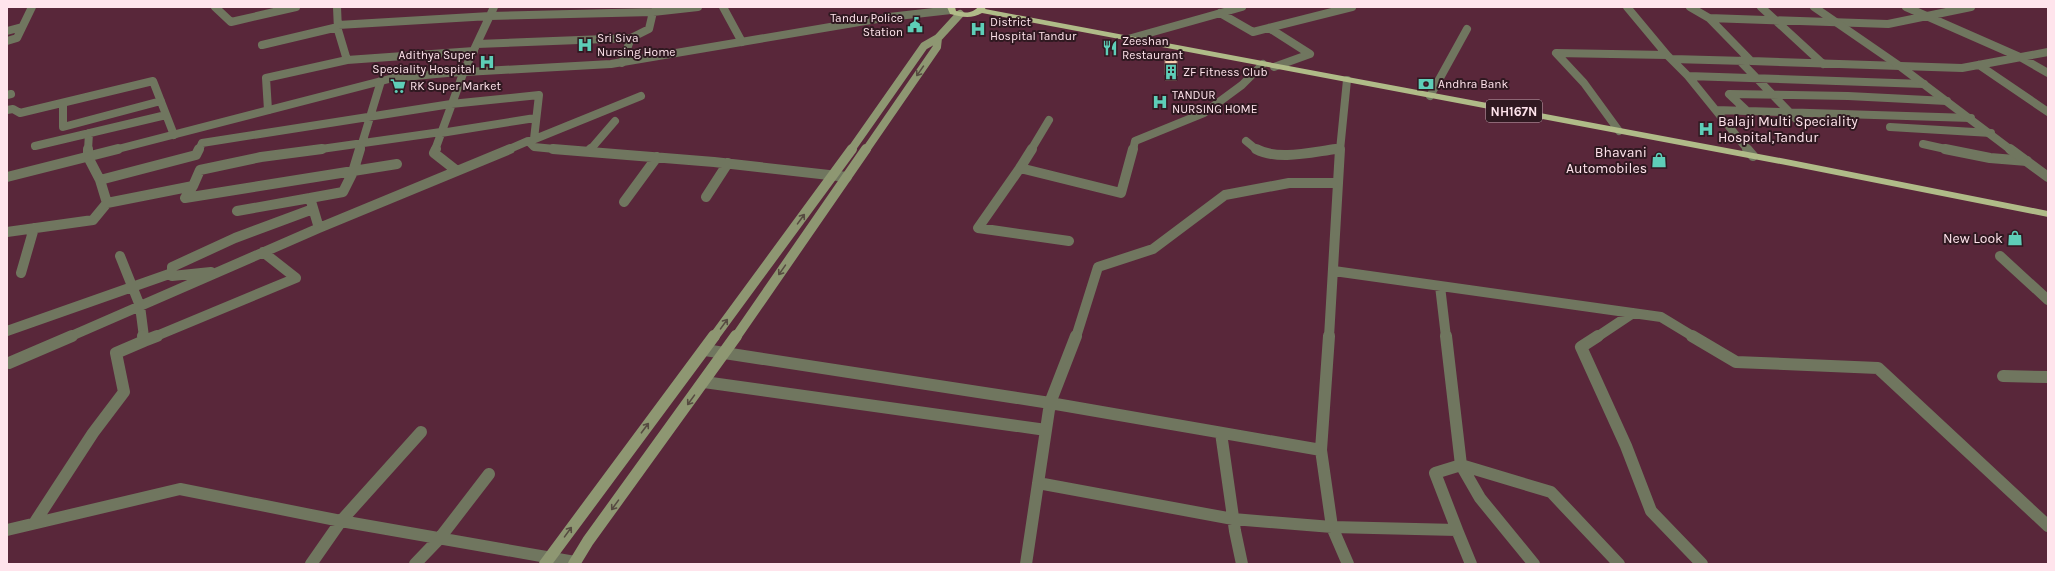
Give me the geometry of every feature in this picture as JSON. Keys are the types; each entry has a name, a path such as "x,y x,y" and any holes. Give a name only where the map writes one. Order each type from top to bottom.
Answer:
{"highway":[{"path":"951,8 960,14"},
{"name":"NH167N","path":"960,14 970,14 981,9 1128,39 1753,156 2048,214"}],"main road":[{"path":"547,561 705,350 832,176 924,46 938,38 960,14"},
{"path":"574,563 588,540 704,382 847,177 937,47 938,38"}],"street":[{"path":"7,41 17,38 22,27 31,16 32,7"},
{"path":"215,7 231,22 296,7"},
{"path":"337,7 338,26 347,60"},
{"path":"457,171 434,153 464,71 494,7"},
{"path":"262,46 338,26 490,16 653,12 698,7"},
{"path":"723,7 742,42"},
{"path":"1128,39 1242,7"},
{"path":"1220,13 1253,32 1352,7"},
{"path":"1627,7 1688,76 1753,156"},
{"path":"1690,7 1709,18 1751,61"},
{"path":"1761,7 1777,20 1823,64"},
{"path":"1814,7 1838,22 1901,67 2048,176"},
{"path":"1906,7 2022,58 2048,73"},
{"path":"1709,18 1888,24 1925,15 1971,7"},
{"path":"7,177 381,81 431,73 564,69 622,63 889,17 951,8"},
{"path":"268,110 266,78 347,60 475,48 631,38 649,29 653,12"},
{"path":"7,30 22,27"},
{"path":"1269,28 1310,54 1274,66"},
{"path":"1430,96 1467,29"},
{"path":"622,63 631,38"},
{"path":"1619,131 1584,83 1556,53 1901,67 1962,68 2048,52"},
{"path":"1740,61 1798,121"},
{"path":"1020,168 1121,193 1135,141 1204,113 1242,85 1263,64"},
{"path":"1979,65 2048,112"},
{"path":"1688,76 1924,84"},
{"path":"1347,80 1340,148 1334,271 1321,450 1332,527 1348,564"},
{"path":"7,110 13,109 20,113 63,104 153,81 174,135"},
{"path":"237,211 343,192 353,172 381,81"},
{"path":"1747,111 1729,94 1773,94 1948,101"},
{"path":"100,180 196,155 202,143 451,104 539,95 531,140 534,147 728,163 847,177"},
{"path":"9,363 319,228 641,96"},
{"path":"63,104 63,127 161,101"},
{"path":"1716,110 1970,118"},
{"path":"35,146 166,115"},
{"path":"397,164 185,198 193,186 200,170 261,157 535,118"},
{"path":"1048,120 1020,168 978,228 1069,241"},
{"path":"589,152 615,121"},
{"path":"1890,127 1991,133"},
{"path":"89,133 88,157 100,180 106,203"},
{"path":"1246,141 1258,150 1275,153 1310,152 1340,148"},
{"path":"1923,144 1990,158 2028,161"},
{"path":"624,202 657,157"},
{"path":"706,197 728,163"},
{"path":"1026,564 1050,403 1075,339 1098,267 1154,249 1225,195 1289,183 1338,182"},
{"path":"7,232 93,220 106,203 193,186"},
{"path":"310,198 319,228"},
{"path":"220,271 172,276 172,267 228,241 313,209"},
{"path":"20,273 34,228"},
{"path":"35,522 93,433 124,392 116,353 296,278 263,252"},
{"path":"120,256 140,306 144,341"},
{"path":"2000,256 2048,300"},
{"path":"1334,271 1661,317 1736,362 1878,368 2048,526"},
{"path":"7,331 172,272"},
{"path":"1440,286 1461,466 1480,498 1534,564"},
{"path":"1633,313 1582,347 1626,446 1651,511 1702,564"},
{"path":"705,350 1050,403 1321,450"},
{"path":"2003,376 2048,376"},
{"path":"704,382 1046,430"},
{"path":"311,564 341,521 421,432"},
{"path":"1221,432 1233,519 1242,564"},
{"path":"1471,564 1435,473 1461,466 1551,492 1619,564"},
{"path":"415,564 439,539 489,474"},
{"path":"1038,484 1233,519 1332,527 1457,530"},
{"path":"7,530 35,522 180,489 547,561 574,563"}],"building":[{"name":"ZF Fitness Club","path":"1165,57 1177,58 1177,76 1165,75"}],"place":[{"name":"Tandur Police Station","path":"915,25"},
{"name":"District Hospital Tandur","path":"978,29"},
{"name":"Sri Siva Nursing Home","path":"585,45"},
{"name":"Zeeshan Restaurant","path":"1110,48"},
{"name":"Adithya Super Speciality Hospital","path":"487,62"},
{"name":"ZF Fitness Club","path":"1171,72"},
{"name":"Andhra Bank","path":"1426,84"},
{"name":"RK Super Market","path":"398,86"},
{"name":"TANDUR NURSING HOME","path":"1160,102"},
{"name":"Balaji Multi Speciality Hospital,Tandur","path":"1706,129"},
{"name":"Bhavani Automobiles","path":"1659,160"},
{"name":"New Look","path":"2015,238"}]}
